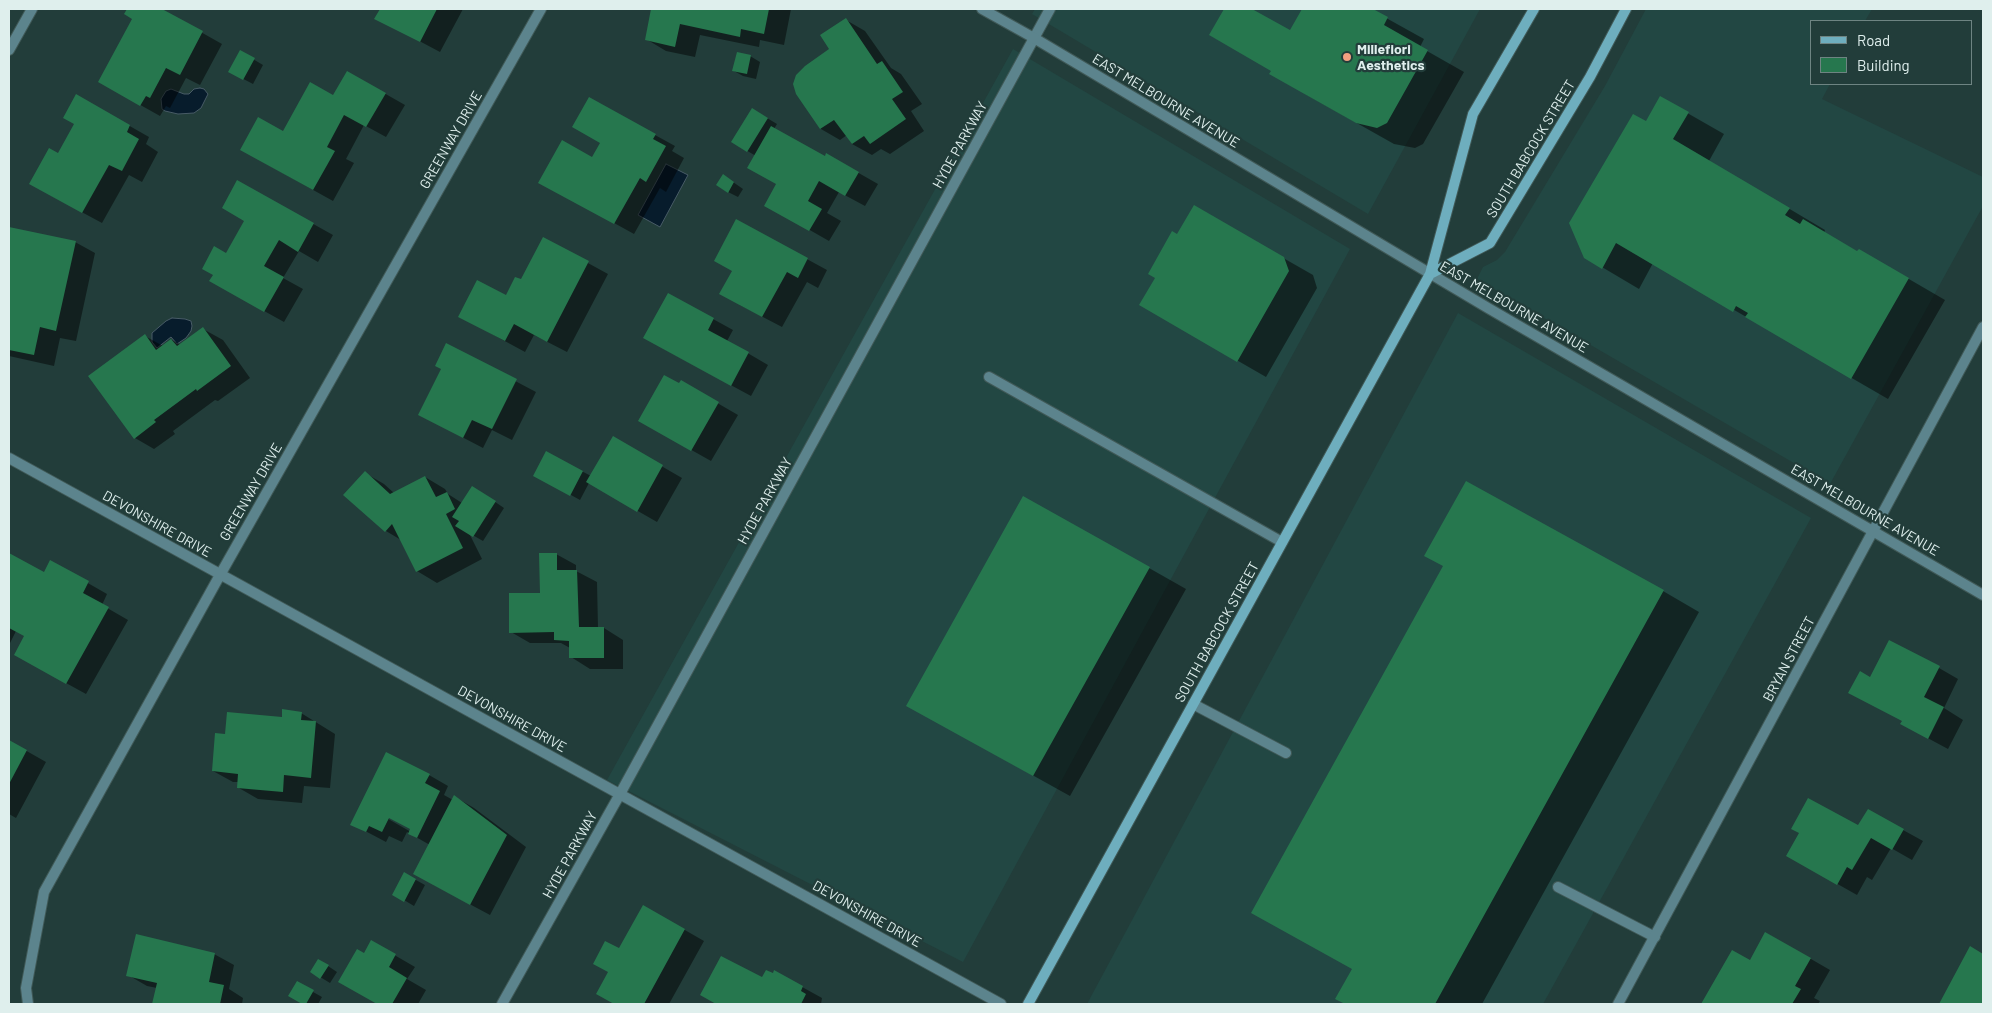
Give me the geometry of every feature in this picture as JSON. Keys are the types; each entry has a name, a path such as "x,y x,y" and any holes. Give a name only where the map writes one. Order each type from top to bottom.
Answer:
{"main road":[{"name":"SOUTH BABCOCK STREET","path":"1028,1004 1430,274 1472,114 1534,9"},
{"name":"SOUTH BABCOCK STREET","path":"1430,274 1490,243 1590,76 1626,9"}],"street":[{"path":"9,50 32,9"},
{"name":"GREENWAY DRIVE","path":"28,1004 26,988 44,892 220,575 541,9"},
{"name":"EAST MELBOURNE AVENUE","path":"982,9 1034,38 1430,274 1983,595"},
{"name":"HYDE PARKWAY","path":"502,1004 620,794 1050,9"},
{"name":"BRYAN STREET","path":"1618,1004 1983,327"},
{"path":"989,377 1282,542"},
{"name":"DEVONSHIRE DRIVE","path":"9,458 1002,1004"},
{"path":"1193,704 1286,752"},
{"path":"1558,887 1655,937"}],"shaded area":[{"path":"1035,9 1480,9 1368,214 1032,14"},
{"path":"1646,9 1872,9 1866,20 1810,20 1810,85 1829,85 1822,99 1983,177 1983,206 1830,484 1477,279 1483,267 1497,260 1505,252 1605,86"},
{"path":"1013,49 1350,249 963,962 607,780"},
{"path":"171,89 189,94 194,89 204,89 208,94 201,108 194,113 178,114 162,109 161,99 166,91"},
{"path":"666,164 688,175 660,227 638,215"},
{"path":"1458,313 1811,518 1543,1004 1087,1004"},
{"path":"172,318 191,321 191,331 186,338 177,344 171,337 157,348 152,342 152,333"}],"building":[{"path":"127,9 162,9 203,31 180,75 166,68 150,98 146,96 140,106 98,82 132,19 124,14"},
{"path":"380,9 437,9 420,42 374,19"},
{"path":"651,9 769,9 764,34 741,29 740,37 680,24 675,47 645,40"},
{"path":"1224,9 1252,9 1290,30 1302,9 1373,9 1388,17 1384,25 1428,50 1387,123 1377,128 1356,123 1269,74 1271,71 1209,35"},
{"path":"846,18 877,64 882,61 903,92 892,99 906,119 870,144 864,136 852,144 834,120 820,129 796,94 793,84 796,75 805,66 829,49 820,35"},
{"path":"240,50 255,58 243,80 228,72"},
{"path":"737,52 751,55 747,74 732,71"},
{"path":"347,71 386,93 366,127 344,115 327,147 335,151 313,190 240,150 258,117 283,131 310,82 333,95"},
{"path":"76,94 130,125 127,132 139,139 122,171 109,165 82,213 29,184 49,148 58,153 74,124 63,118"},
{"path":"1660,96 1689,112 1673,139 1790,208 1785,215 1800,224 1803,219 1857,251 1859,249 1909,278 1851,379 1745,317 1748,313 1736,306 1733,312 1616,243 1602,269 1584,258 1569,223 1633,114 1646,121"},
{"path":"589,97 656,134 653,139 666,146 646,182 640,178 614,224 538,183 562,140 592,157 600,143 572,127"},
{"path":"752,108 768,118 747,152 731,142"},
{"path":"771,126 825,156 826,153 859,172 845,196 819,181 808,201 822,209 809,231 764,206 776,184 747,168"},
{"path":"723,174 734,182 728,193 716,185"},
{"path":"237,180 314,223 298,252 279,240 264,266 284,277 264,312 209,281 213,275 202,269 214,246 226,253 244,221 222,208"},
{"path":"1194,205 1284,257 1289,271 1237,362 1139,305 1155,278 1148,274 1172,231 1177,234"},
{"path":"736,219 808,258 798,278 787,272 762,317 719,294 732,271 714,261"},
{"path":"9,227 76,241 56,331 40,327 34,355 9,350"},
{"path":"543,237 589,261 547,342 514,324 505,341 458,317 477,280 506,295 515,277 521,279"},
{"path":"668,293 714,318 708,330 749,352 731,386 643,338"},
{"path":"203,327 231,366 154,420 156,422 134,439 88,376 145,334 156,350 171,339 177,346"},
{"path":"446,343 517,379 492,429 472,420 463,438 418,415 441,369 435,366"},
{"path":"664,375 679,383 681,380 719,402 691,451 638,421"},
{"path":"613,436 663,465 637,512 586,482"},
{"path":"546,451 583,471 570,496 533,476"},
{"path":"365,471 390,494 425,476 436,497 447,492 455,509 446,514 463,548 416,572 392,524 385,532 343,495"},
{"path":"1466,481 1664,590 1435,1004 1345,1004 1335,999 1352,969 1251,913 1443,566 1424,556"},
{"path":"472,486 496,501 473,537 455,526 459,521 452,517"},
{"path":"1023,496 1150,567 1033,776 906,706"},
{"path":"9,553 44,572 50,560 89,581 83,593 109,607 66,684 14,655 24,636 9,628"},
{"path":"539,553 557,553 557,570 577,570 579,627 604,627 604,658 569,658 569,641 554,640 554,632 509,633 509,593 540,593"},
{"path":"1889,640 1940,666 1924,697 1944,707 1928,739 1900,724 1902,721 1848,693 1860,671 1870,677"},
{"path":"282,709 302,712 301,720 316,721 311,778 284,775 283,792 237,788 238,774 212,771 215,733 225,734 227,712 282,717"},
{"path":"9,740 27,750 9,784"},
{"path":"386,752 430,774 425,783 440,791 417,838 408,834 410,829 389,818 382,832 369,826 366,832 350,825"},
{"path":"454,795 507,835 470,905 413,874"},
{"path":"1808,798 1858,825 1868,809 1904,829 1892,850 1871,838 1852,870 1847,867 1837,885 1786,856 1799,833 1791,829"},
{"path":"404,872 416,879 404,902 392,895"},
{"path":"643,905 685,929 644,1004 614,1004 596,994 608,972 593,964 605,941 619,948"},
{"path":"1765,932 1811,958 1795,986 1801,989 1792,1004 1701,1004 1732,950 1750,960"},
{"path":"136,934 215,953 209,982 224,985 220,1004 152,1004 157,983 126,976"},
{"path":"371,940 396,954 389,967 407,978 392,1004 377,1004 338,982 357,949 364,953"},
{"path":"1970,946 1983,954 1983,1004 1939,1004"},
{"path":"721,956 762,977 766,970 773,973 774,970 803,986 801,991 806,994 801,1004 716,1004 700,995"},
{"path":"318,959 329,965 320,979 310,972"},
{"path":"297,981 314,990 306,1004 302,1004 288,996"}],"place":[{"name":"Millefiori Aesthetics","path":"1347,57"}]}
